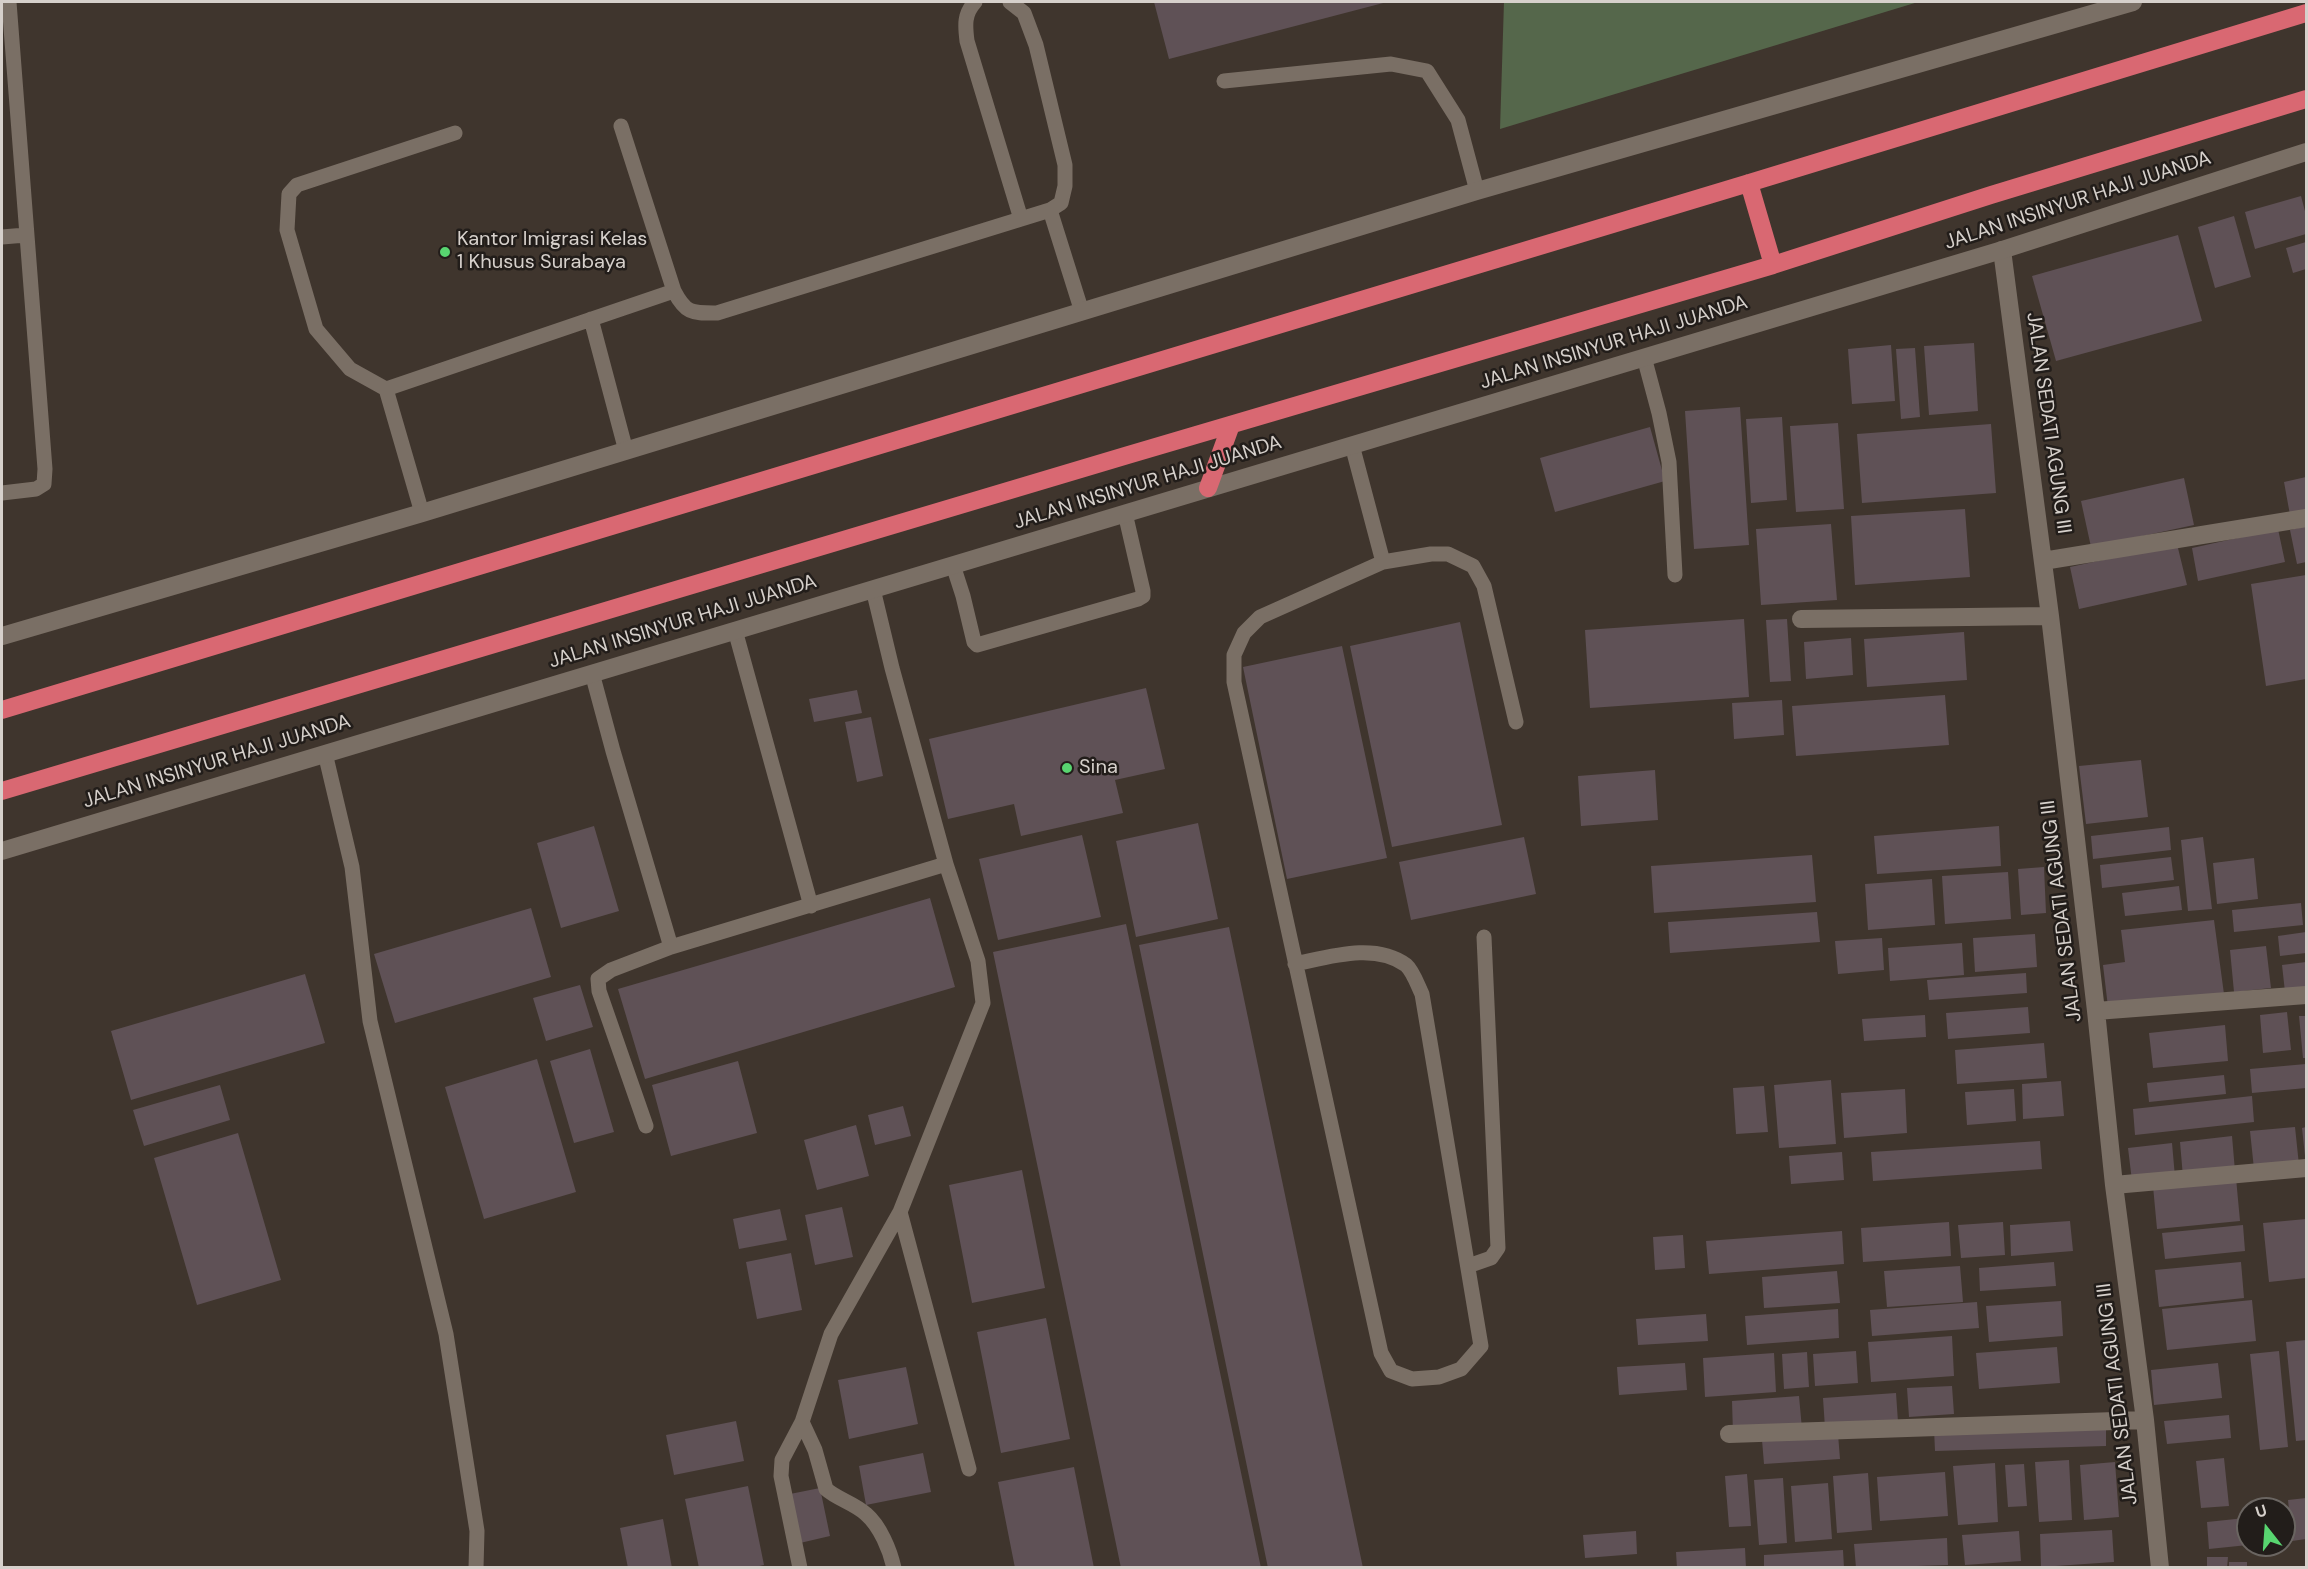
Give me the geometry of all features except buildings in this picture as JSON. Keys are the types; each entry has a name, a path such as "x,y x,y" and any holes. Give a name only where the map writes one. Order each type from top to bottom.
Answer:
{"highway":[{"path":"2,710 2307,13"},
{"name":"JALAN INSINYUR HAJI JUANDA","path":"2,791 1773,265 1990,195 2307,99"},
{"path":"1749,183 1773,265"},
{"path":"1208,488 1231,425"}],"street":[{"path":"2,636 422,513 1477,191 2133,2"},
{"name":"JALAN INSINYUR HAJI JUANDA","path":"2,850 2002,250 2307,152"},
{"name":"JALAN SEDATI AGUNG III","path":"2002,250 2050,616 2114,1185 2145,1420 2160,1568"},
{"path":"2043,561 2307,518"},
{"path":"1801,619 2050,616"},
{"path":"2096,1011 2307,995"},
{"path":"2114,1185 2307,1168"},
{"path":"1729,1434 2145,1420"}],"lane":[{"path":"2,494 36,489 44,484 45,469 26,235 8,85 9,2"},
{"path":"975,2 968,10 965,26 967,41 1021,219"},
{"path":"621,126 674,291 683,308 696,313 717,313 1050,210 1061,203 1065,186 1065,165 1036,45 1024,13 1010,2"},
{"path":"1224,81 1391,64 1427,71 1458,120 1477,191"},
{"path":"422,513 386,389 350,369 316,329 287,230 289,194 297,185 455,133"},
{"path":"1050,210 1082,312"},
{"path":"2,237 26,235"},
{"path":"386,389 674,291"},
{"path":"591,319 626,451"},
{"path":"1644,357 1669,462 1676,575"},
{"path":"1352,445 1383,562"},
{"path":"953,565 974,642 977,645 1138,599 1143,596 1143,591 1125,513"},
{"path":"1295,964 1350,953 1382,955 1407,966 1422,994 1481,1346 1461,1370 1439,1377 1412,1379 1391,1371 1381,1353 1295,964 1234,682 1234,655 1244,633 1260,617 1383,562 1431,554 1448,554 1473,566 1484,586 1516,722"},
{"path":"800,1568 781,1476 782,1460 802,1422 831,1334 900,1212 983,1003 978,961 946,864 892,668 873,589"},
{"path":"735,630 811,906"},
{"path":"592,673 671,947"},
{"path":"325,753 352,867 370,1021 446,1334 477,1531 476,1568"},
{"path":"646,1126 599,991 598,979 611,970 671,947 946,864"},
{"path":"1468,1266 1491,1258 1498,1248 1484,937"},
{"path":"900,1212 969,1469"},
{"path":"802,1422 815,1450 826,1489 866,1514 891,1555 894,1568"}],"green space":[{"path":"1504,2 1918,2 1500,129"}],"place":[{"name":"Kantor Imigrasi Kelas 1 Khusus Surabaya","path":"445,252"},
{"name":"Sina","path":"1067,768"}]}
